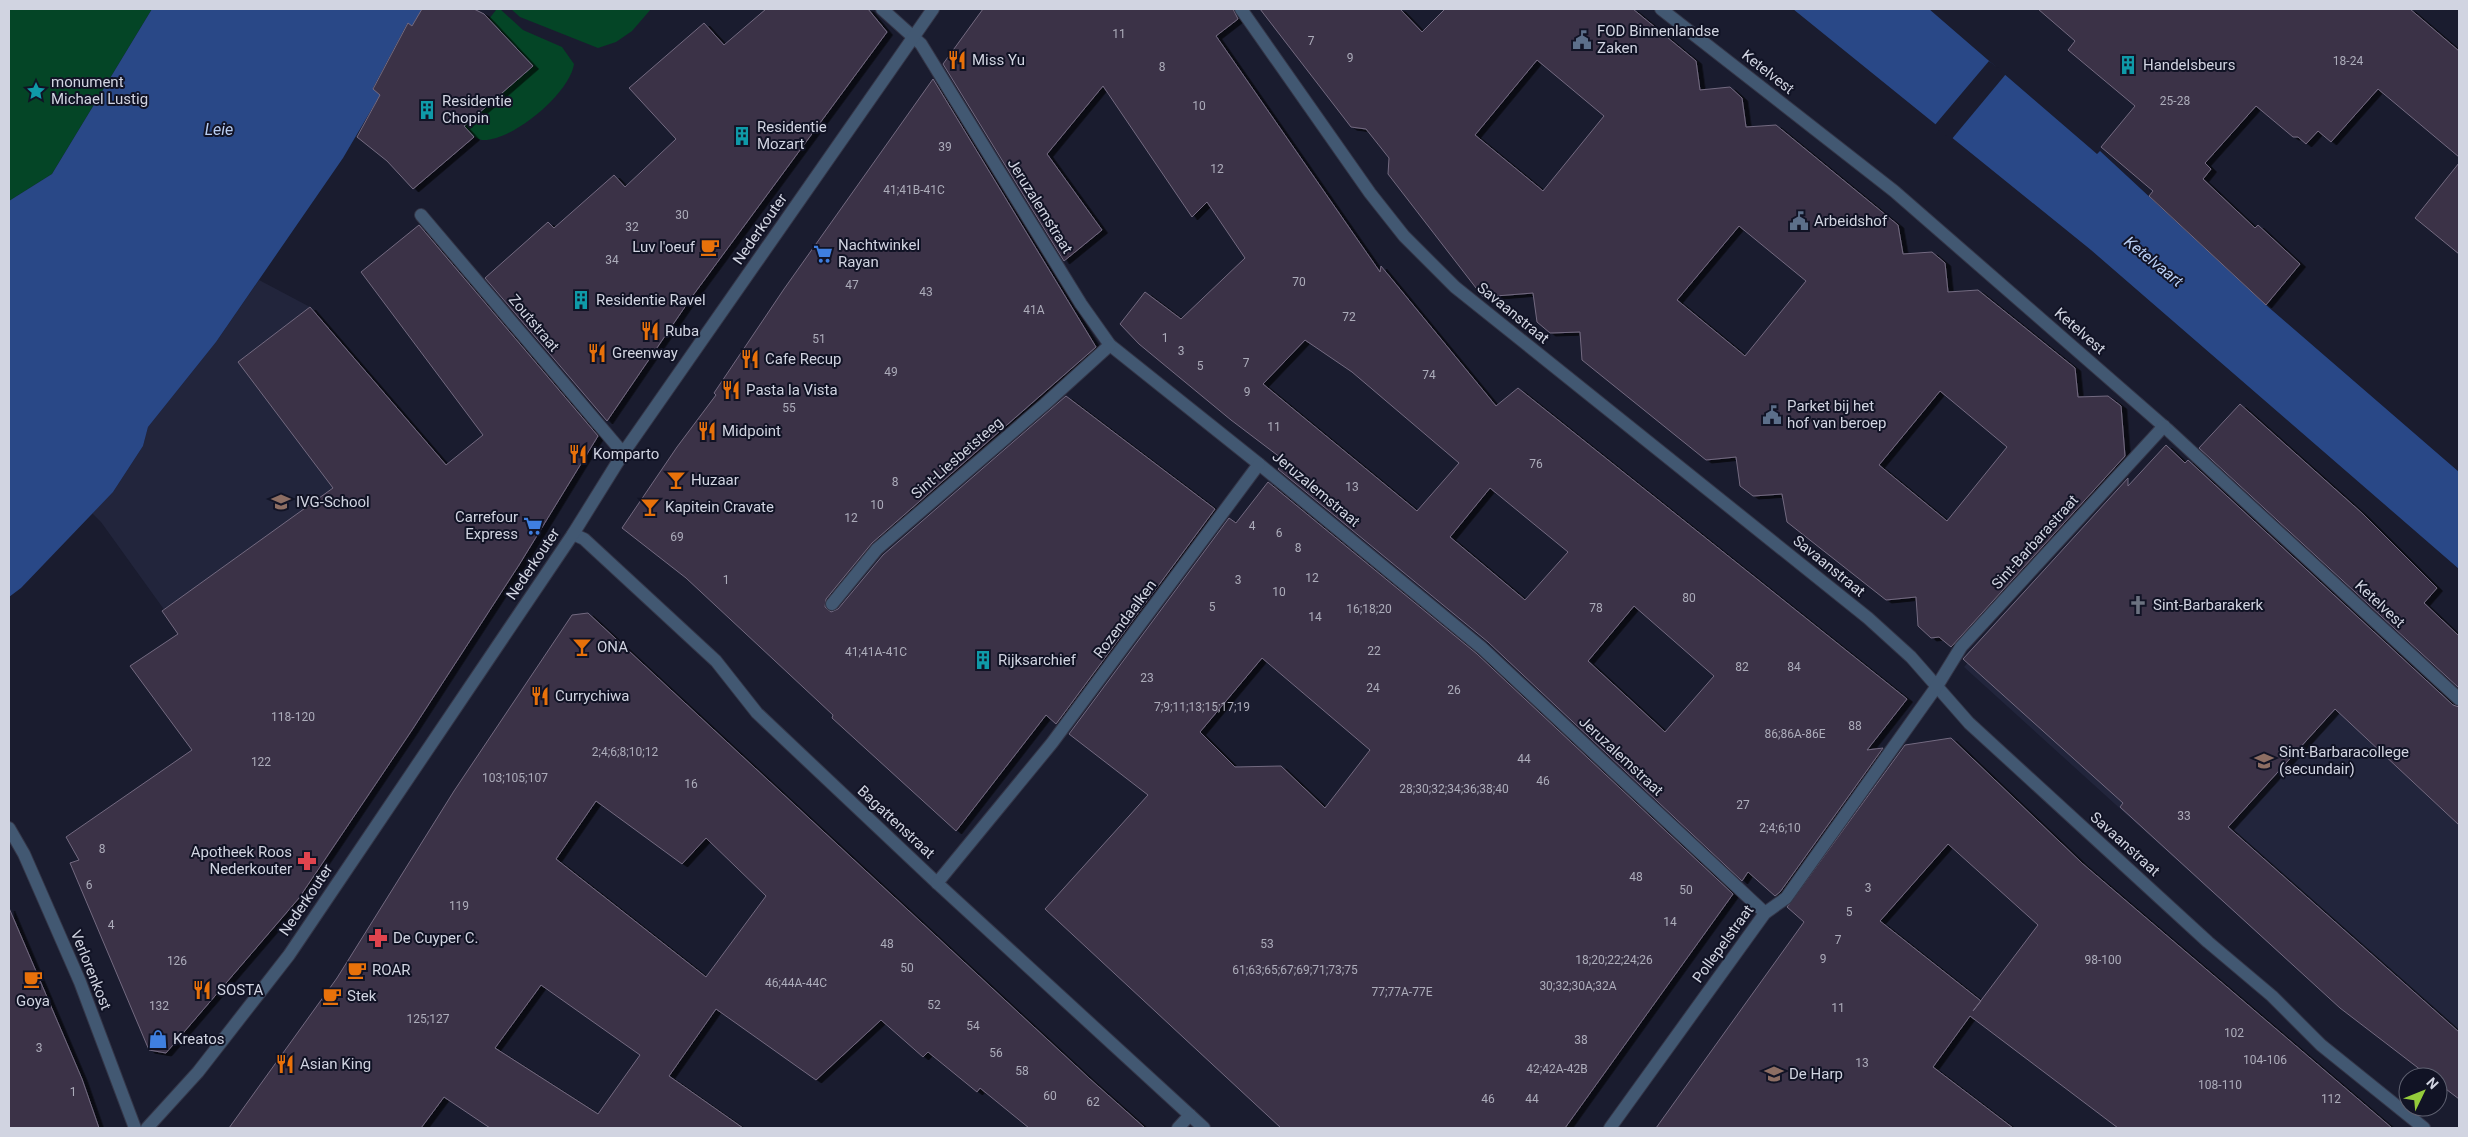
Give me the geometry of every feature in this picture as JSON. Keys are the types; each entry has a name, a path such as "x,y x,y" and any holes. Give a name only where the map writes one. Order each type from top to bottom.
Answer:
{"street":[{"name":"Jeruzalemstraat","path":"882,9 921,44 1081,304 1110,344 1482,648 1765,913"},
{"name":"Nederkouter","path":"147,1128 198,1072 289,955 573,534 624,452 933,9"},
{"name":"Savaanstraat","path":"1241,9 1370,193 1404,236 1455,288 1868,618 1911,657 1969,723 2208,942 2272,996 2321,1045 2424,1128"},
{"name":"Ketelvest","path":"1661,9 1894,191 2164,426 2459,699"},
{"name":"Zoutstraat","path":"421,215 624,452"},
{"name":"Sint-Liesbetsteeg","path":"832,604 877,549 1045,404 1110,344"},
{"name":"Sint-Barbarastraat","path":"1937,686 1961,647 2164,426"},
{"name":"Rozendaalken","path":"937,884 1052,743 1259,464"},
{"name":"Bagattenstraat","path":"573,534 584,539 716,661 757,713 937,884 1204,1128"},
{"name":"Pollepelstraat","path":"1610,1128 1765,913 1786,898 1937,686"},
{"name":"Verlorenkost","path":"9,828 24,854 80,982 135,1128"},
{"path":"1178,1128 1190,1115"}],"shaded area":[{"name":"IVG-School","path":"259,280 310,307 421,451 475,570 497,599 412,730 325,612 168,615 101,522 92,513 113,492 143,446 148,427 216,342"},
{"name":"Sint-Barbaracollege (secundair)","path":"2166,445 2459,715 2459,1099 2448,1091 2448,1067 2423,1067 2399,1051 2299,971 1964,667"}],"green space":[{"path":"152,9 52,174 9,201 9,10"},
{"path":"500,9 523,30 562,47 574,64 570,76 562,88 538,114 508,133 482,140 474,137 464,126 533,66 489,19 496,10"},
{"path":"511,9 651,9 632,31 616,42 598,48 520,17"}],"water":[{"name":"Leie","path":"152,9 422,9 412,26 407,24 373,88 380,95 343,158 216,342 148,427 143,446 113,492 21,588 9,597 9,201 52,174"},
{"name":"Ketelvaart","path":"1793,9 1929,9 2097,154 2100,151 2266,305 2459,472 2459,569 2091,250"}],"pier":[{"path":"1989,61 2006,74 1951,140 1934,126"}],"building":[{"name":"Residentie Chopin","path":"422,9 474,9 484,14 533,66 464,126 474,137 413,189 387,161 357,137 380,95 373,89 408,23 412,26"},
{"path":"766,9 868,9 887,32 691,298 607,421 485,278 548,222 554,228 614,175 625,187 676,139 629,88 704,23 724,45"},
{"path":"983,9 1233,9 1238,19 1216,36 1380,272 1381,266 1496,406 1518,388 1907,699 1867,750 1883,748 1780,892 1775,896 1748,872 1742,881 1488,642 1278,469 1285,461 1231,420 1139,344 1120,324 1145,292 1181,319 1245,258 1207,202 1192,217 1103,86 1047,154 1102,230 1064,261 943,64","holes":["1305,340 1352,372 1459,463 1417,511 1263,384","1490,488 1568,552 1525,600 1450,537","1634,606 1714,676 1665,732 1588,661"]},
{"path":"1260,9 1400,9 1422,32 1445,9 1633,9 1696,61 1700,90 1730,87 1742,98 1746,127 1776,125 1898,225 1903,254 1932,252 1945,263 1948,292 1978,290 2075,368 2078,397 2108,396 2121,406 2125,456 1951,647 1939,637 1931,638 1918,626 1916,597 1886,600 1787,522 1782,494 1753,496 1740,486 1736,457 1706,460 1582,360 1580,332 1550,333 1537,322 1533,293 1483,297 1388,174 1389,158 1366,129 1351,127","holes":["1537,60 1604,116 1543,191 1475,135","1739,226 1806,281 1745,356 1677,300","1940,391 2007,447 1947,521 1879,465"]},
{"path":"2038,9 2410,9 2459,51 2459,157 2378,89 2331,142 2318,131 2306,144 2298,137 2293,137 2256,106 2205,163 2211,169 2203,179 2255,228 2258,225 2300,264 2266,305 2149,196 2153,191 2101,147 2135,106 2068,50 2075,41"},
{"path":"933,79 1096,347 872,543 826,599 825,607 831,612 838,609 883,555 1066,396 1215,509 1056,724 1046,715 956,831 832,718 833,715 686,578 622,528 677,447 716,395 714,393 784,289"},
{"path":"2459,163 2459,254 2415,218"},
{"path":"419,225 598,436 519,565 412,730 299,898 166,1053 149,1050 70,863 79,860 66,837 192,750 130,666 178,634 162,611 333,488 238,362 310,307 446,465 483,435 361,272"},
{"path":"2240,404 2363,514 2437,588 2424,603 2459,636 2459,688 2199,448"},
{"name":"Sint-Barbaracollege (secundair)","path":"2166,445 2185,463 2188,460 2453,705 2459,707 2459,825 2335,709 2228,827 2459,1032 2459,1099 2448,1091 2448,1067 2417,1067 2340,1008 2120,807 2123,803 1963,659 2128,478 2128,486"},
{"path":"1268,482 1477,654 1733,894 1565,1128 1281,1128 1045,909 1148,795 1069,734 1229,518 1236,523","holes":["1262,658 1370,750 1325,808 1281,766 1235,767 1200,732"]},
{"path":"588,613 1145,1128 1029,1128 980,1088 977,1092 928,1052 923,1057 881,1020 816,1080 716,1009 669,1076 743,1128 490,1128 444,1097 421,1128 229,1128 337,978 454,791 572,615","holes":["596,801 682,864 706,838 766,896 706,977 556,859","541,985 640,1055 598,1114 495,1048"]},
{"path":"1951,738 2083,864 2392,1128 2118,1128 1970,1016 1933,1067 2013,1128 1656,1128 1804,922 1787,907 1905,745","holes":["1948,844 2038,925 1981,1001 1880,921"]},
{"path":"9,908 82,1079 99,1128 9,1128"}],"place":[{"name":"FOD Binnenlandse Zaken","path":"1582,40"},
{"name":"Miss Yu","path":"957,60"},
{"name":"Handelsbeurs","path":"2128,65"},
{"name":"monument Michael Lustig","path":"36,91"},
{"name":"Residentie Chopin","path":"427,110"},
{"name":"Residentie Mozart","path":"742,136"},
{"name":"Arbeidshof","path":"1799,221"},
{"name":"Luv l'oeuf","path":"710,247"},
{"name":"Nachtwinkel Rayan","path":"823,254"},
{"name":"Residentie Ravel","path":"581,300"},
{"name":"Ruba","path":"650,331"},
{"name":"Greenway","path":"597,353"},
{"name":"Cafe Recup","path":"750,359"},
{"name":"Pasta la Vista","path":"731,390"},
{"name":"Parket bij het hof van beroep","path":"1772,415"},
{"name":"Midpoint","path":"707,431"},
{"name":"Komparto","path":"578,454"},
{"name":"Huzaar","path":"676,480"},
{"name":"IVG-School","path":"281,502"},
{"name":"Kapitein Cravate","path":"650,507"},
{"name":"Carrefour Express","path":"533,526"},
{"name":"Sint-Barbarakerk","path":"2138,605"},
{"name":"ONA","path":"582,647"},
{"name":"Rijksarchief","path":"983,660"},
{"name":"Currychiwa","path":"540,696"},
{"name":"Sint-Barbaracollege (secundair)","path":"2264,761"},
{"name":"Apotheek Roos Nederkouter","path":"307,861"},
{"name":"De Cuyper C.","path":"378,938"},
{"name":"ROAR","path":"357,970"},
{"name":"Goya","path":"33,979"},
{"name":"SOSTA","path":"202,990"},
{"name":"Stek","path":"332,996"},
{"name":"Kreatos","path":"158,1039"},
{"name":"Asian King","path":"285,1064"},
{"name":"De Harp","path":"1774,1074"}]}
